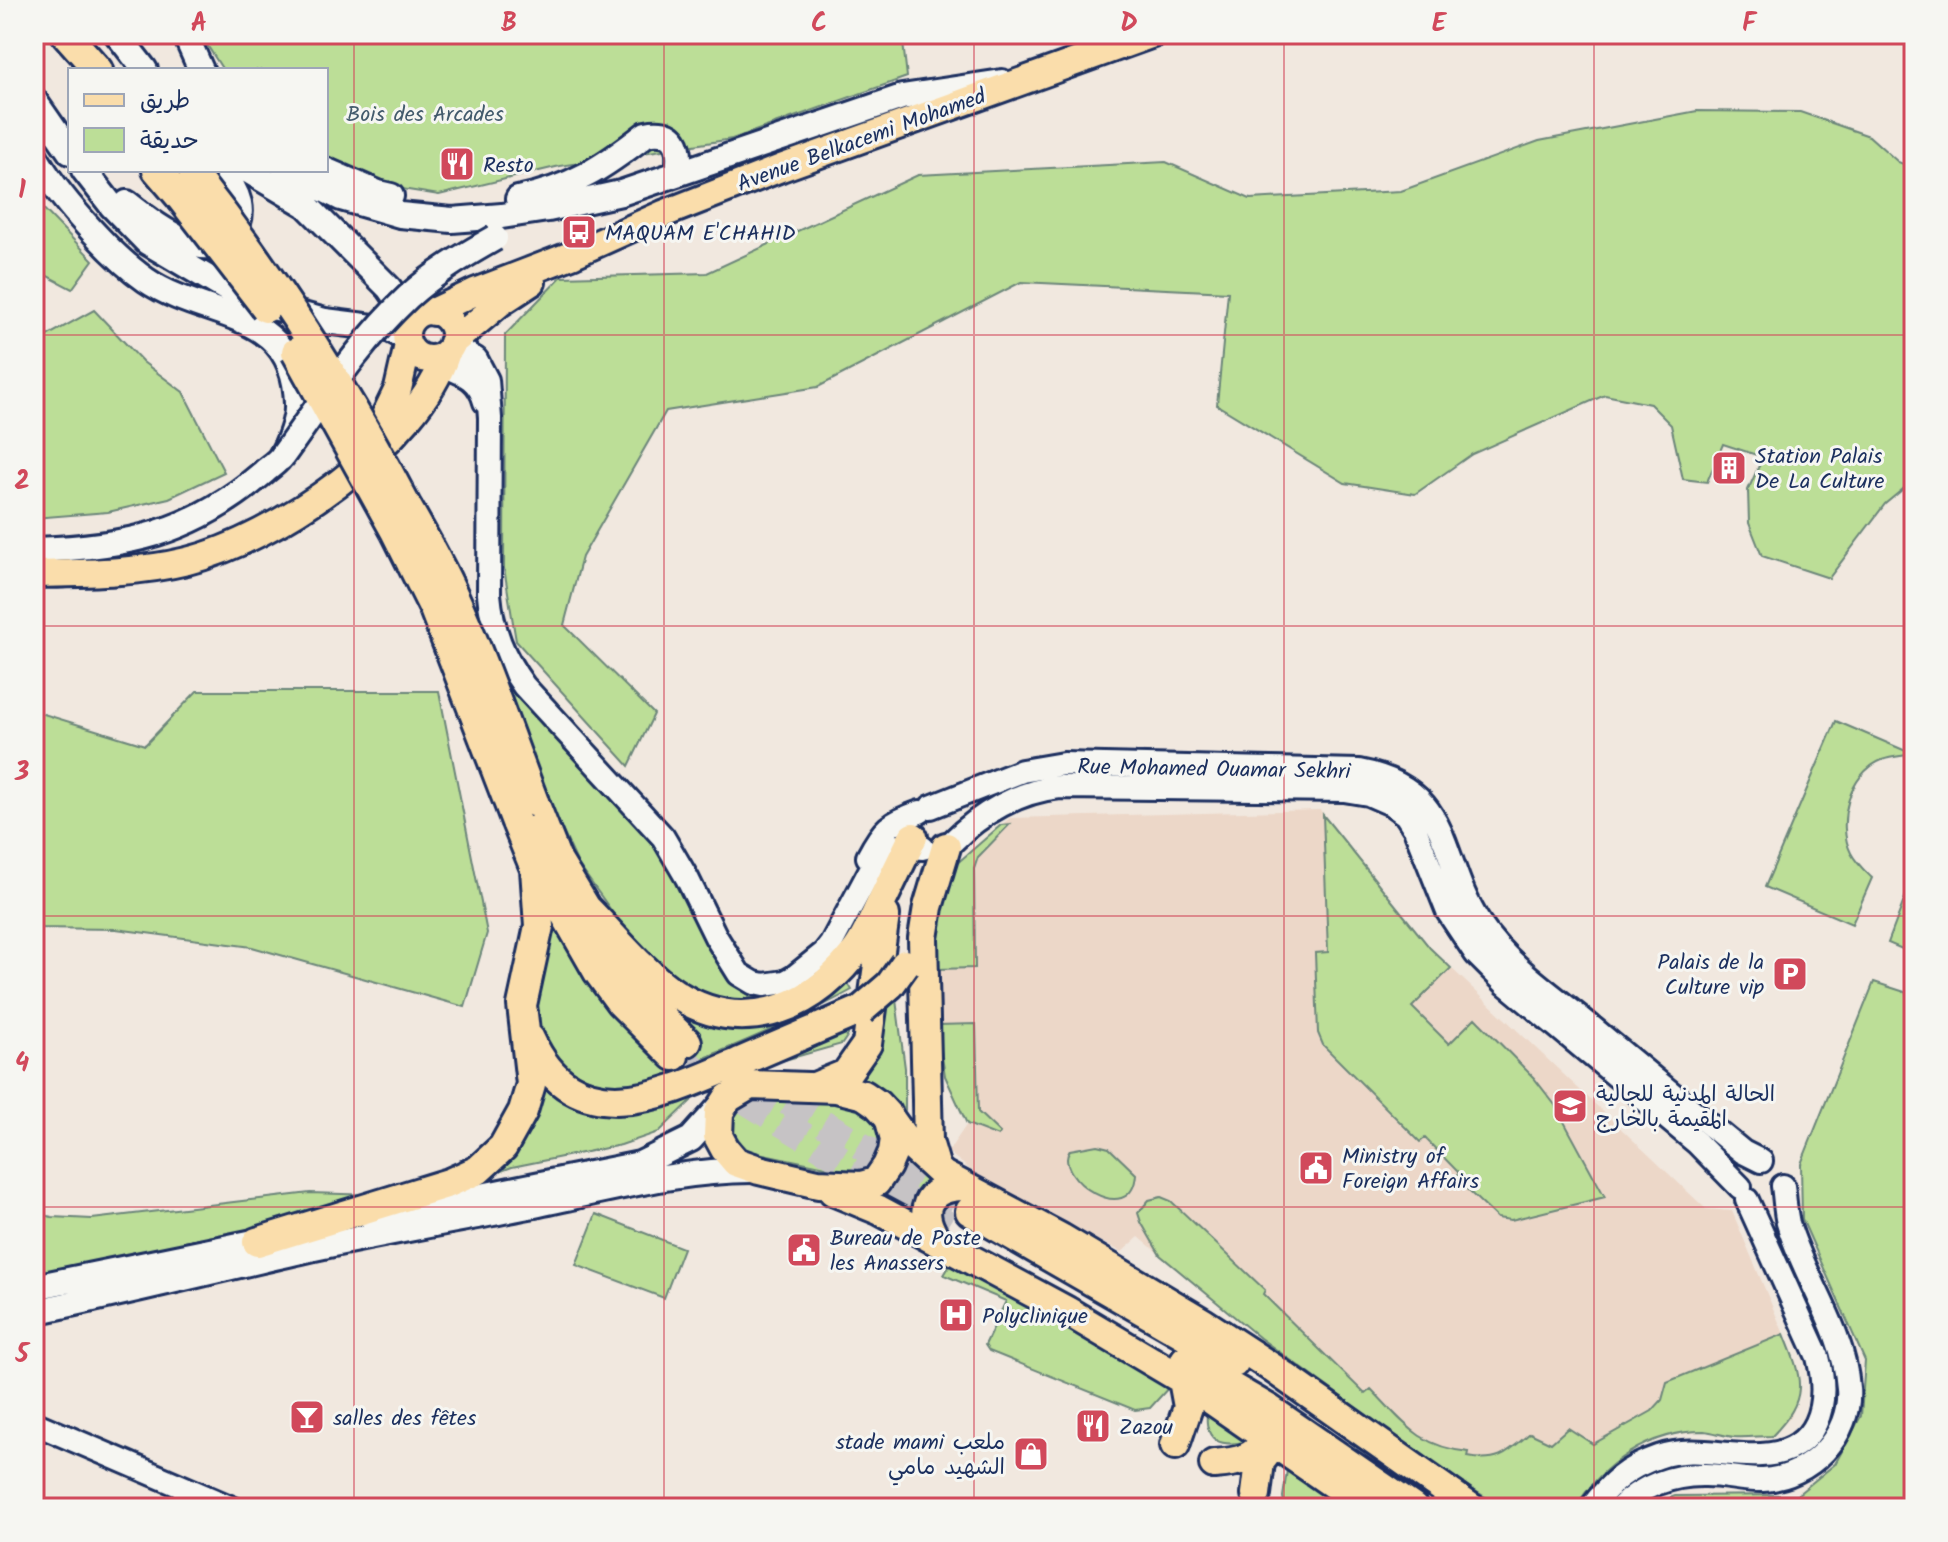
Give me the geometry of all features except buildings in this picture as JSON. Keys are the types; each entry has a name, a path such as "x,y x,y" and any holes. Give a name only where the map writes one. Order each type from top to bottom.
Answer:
{"highway":[{"path":"46,34 72,68"},
{"path":"66,34 96,68"},
{"path":"166,172 196,179 320,353 383,461 449,585 484,667 525,812 535,869 539,926 522,1005 531,1084 523,1111 503,1147 478,1170 449,1183 257,1242"},
{"path":"525,812 626,974 660,1016 680,1049 642,1026 612,992 551,890 535,869"},
{"path":"586,908 674,993 696,1005 741,1016 767,1013 794,1005 833,977 865,937 892,883 929,838"},
{"path":"525,1028 538,1056 554,1076 577,1091 596,1098 619,1101 670,1092 861,1010 890,985 905,964 929,838"},
{"path":"929,838 928,907 923,938 928,1141 956,1217 1067,1311 1183,1380 1368,1508"},
{"path":"817,1087 846,1074 867,1044 892,883"},
{"path":"926,1106 924,1119 900,1147 876,1182 844,1187 818,1184 736,1162 718,1136 719,1112 738,1089 750,1085 836,1088 864,1095 889,1117 900,1147 936,1168"},
{"path":"818,1184 879,1210 956,1217 1061,1238 1202,1322 1471,1508"},
{"path":"956,1217 1269,1409 1413,1508"},
{"path":"1175,1445 1188,1407 1183,1380"},
{"path":"1214,1464 1251,1457 1272,1440"},
{"path":"1256,1494 1260,1462 1272,1440"},
{"path":"1370,1479 1392,1508"}],"main road":[{"path":"117,34 143,68"},
{"path":"185,34 200,68"},
{"name":"Avenue Belkacemi Mohamed","path":"574,254 663,214 781,168 1153,34"},
{"path":"34,550 104,546 152,536 178,527 219,506 281,458 369,338 409,296 451,264 495,238 524,225 902,97 1024,79"},
{"path":"34,100 68,149"},
{"path":"328,171 378,193 414,201 451,205 503,203 563,188 582,179 646,134 657,132 665,133 677,143 680,159 678,172"},
{"path":"34,154 61,193 119,256 160,289 250,322 272,338 288,360 297,385 298,412 281,458"},
{"path":"87,172 112,206 147,242 230,291 325,321 389,329 431,342"},
{"path":"89,172 154,224 191,244 217,246 227,241 239,219 237,194 196,179"},
{"path":"250,172 306,205 389,288 431,342"},
{"path":"289,172 341,198 400,215 452,220 548,209 621,193"},
{"path":"41,573 160,567 220,550 315,501 346,479 406,420 431,342 500,303 574,254"},
{"path":"364,461 398,389 431,342 475,292 574,254"},
{"path":"34,1287 640,1164 691,1139 728,1098"},
{"path":"34,1312 302,1251 634,1185 721,1172 759,1170"}],"street":[{"path":"431,342 476,359 487,380 490,418 489,594 491,619 509,666 663,837 739,974 754,983 775,984 794,977 831,944 878,854 889,846 929,838 1040,789 1344,790 1379,799 1406,815 1415,829 1448,912 1476,954 1506,984 1697,1143 1759,1205 1778,1198 1783,1186"},
{"name":"Rue Mohamed Ouamar Sekhri","path":"929,838 1022,771 1063,764 1359,771 1377,774 1416,794 1431,811 1480,925 1517,964 1743,1152 1761,1161"},
{"path":"807,967 882,831 895,821 929,838"},
{"path":"1591,1508 1618,1476 1659,1457 1707,1450 1759,1455 1779,1453 1797,1444 1813,1429 1821,1414 1823,1378 1818,1357 1744,1193 1745,1169 1761,1161 1777,1167 1781,1173 1787,1220 1838,1344 1847,1374 1849,1398 1844,1422 1830,1446 1809,1464 1786,1475 1764,1480 1702,1475 1676,1478 1630,1497 1620,1508"},
{"path":"34,1423 232,1508"}],"shaded area":[{"name":"Ministry of Foreign Affairs","path":"1320,810 1430,948 1706,1209 1732,1211 1797,1365 1800,1391 1791,1417 1772,1436 1735,1437 1706,1431 1673,1435 1640,1445 1617,1461 1575,1508 1504,1508 1455,1479 1260,1338 1139,1237 1122,1252 998,1192 948,1152 967,1124 945,1076 937,1031 937,913 1001,825 1010,818"}],"green space":[{"name":"Bois des Arcades","path":"200,34 902,34 907,77 732,139 560,166 439,195 360,177 328,161 328,68 222,68"},
{"path":"1697,111 1800,112 1869,136 1898,162 1914,168 1914,480 1885,504 1829,578 1762,556 1749,523 1748,490 1763,457 1723,444 1707,482 1683,479 1671,425 1650,404 1605,395 1472,454 1415,494 1345,483 1217,405 1228,292 1021,282 818,387 666,411 582,557 564,625 654,714 629,766 516,641 504,568 505,335 561,277 707,273 918,175 1166,162 1250,199 1401,191 1539,141"},
{"path":"34,199 93,260 72,289 34,269"},
{"path":"94,310 143,362 183,392 224,472 169,498 108,512 34,518 34,343"},
{"path":"500,664 643,820 720,959 790,988 884,852 859,934 791,993 748,1003 707,998 681,983 633,941 578,864 545,793"},
{"path":"197,691 439,691 487,933 465,1007 252,947 116,929 34,928 34,711 145,745"},
{"path":"1836,721 1913,754 1886,759 1871,767 1861,776 1848,800 1847,841 1855,860 1872,878 1852,924 1765,887"},
{"path":"1323,815 1430,948 1451,968 1412,1007 1449,1044 1475,1018 1534,1078 1555,1105 1605,1197 1511,1220 1497,1218 1455,1178 1459,1173 1425,1138 1420,1142 1323,1045 1318,1033 1315,953 1328,952"},
{"path":"1010,824 978,857 974,869 975,968 937,969 937,913 955,865 1001,825"},
{"path":"1908,890 1914,892 1914,954 1888,943"},
{"path":"549,913 646,983 719,1028 762,1022 845,978 852,990 786,1023 667,1074 627,1085 600,1083 564,1064 546,1043 540,1030 536,991"},
{"path":"1874,982 1914,995 1914,1508 1644,1508 1675,1496 1797,1495 1835,1464 1861,1416 1865,1361 1802,1219 1801,1164"},
{"path":"895,992 905,1068 905,1109 882,1088 861,1077 877,1053 884,1005"},
{"path":"976,1024 978,1112 1000,1133 998,1136 967,1124 945,1076 937,1025"},
{"path":"848,1025 848,1035 842,1044 781,1061 760,1063"},
{"path":"543,1086 582,1106 607,1113 630,1112 697,1089 691,1101 659,1132 621,1145 512,1167 477,1180"},
{"path":"742,1099 859,1099 880,1129 880,1149 867,1165 845,1171 749,1151 737,1138 732,1126"},
{"path":"1097,1145 1109,1148 1136,1174 1131,1190 1121,1198 1094,1193 1072,1173 1067,1161 1070,1150"},
{"path":"913,1160 942,1183 921,1223 878,1201 895,1187"},
{"path":"310,1193 374,1195 391,1210 34,1282 34,1213 92,1219"},
{"path":"1161,1197 1171,1201 1265,1290 1263,1294 1365,1394 1371,1389 1403,1423 1425,1439 1469,1452 1468,1457 1495,1457 1530,1433 1551,1443 1568,1428 1593,1444 1652,1411 1662,1400 1667,1382 1784,1334 1798,1376 1797,1399 1784,1423 1772,1436 1734,1437 1704,1431 1665,1437 1646,1443 1614,1464 1599,1477 1575,1508 1504,1508 1455,1479 1260,1338 1160,1255 1138,1213 1149,1200"},
{"path":"596,1214 683,1248 664,1298 576,1265"},
{"path":"952,1262 1170,1386 1150,1408 1135,1410 989,1351 985,1345 1006,1301 944,1275"},
{"path":"1207,1411 1250,1441 1217,1441 1209,1430"},
{"path":"1288,1464 1340,1508 1285,1508 1283,1497"}],"tunnel":[{"path":"674,1056 954,1229"},
{"path":"751,1080 970,1211"}],"place":[{"name":"Resto","path":"457,164"},
{"name":"MAQUAM E'CHAHID","path":"579,232"},
{"name":"Station Palais De La Culture","path":"1729,468"},
{"name":"Palais de la Culture vip","path":"1790,974"},
{"name":"الحالة المدنية للجالية المقيمة بالخارج","path":"1570,1106"},
{"name":"Ministry of Foreign Affairs","path":"1316,1168"},
{"name":"Bureau de Poste les Anassers","path":"804,1250"},
{"name":"Polyclinique","path":"956,1315"},
{"name":"salles des fêtes","path":"307,1417"},
{"name":"Zazou","path":"1093,1426"},
{"name":"stade mami ملعب الشهيد مامي","path":"1031,1454"}]}
